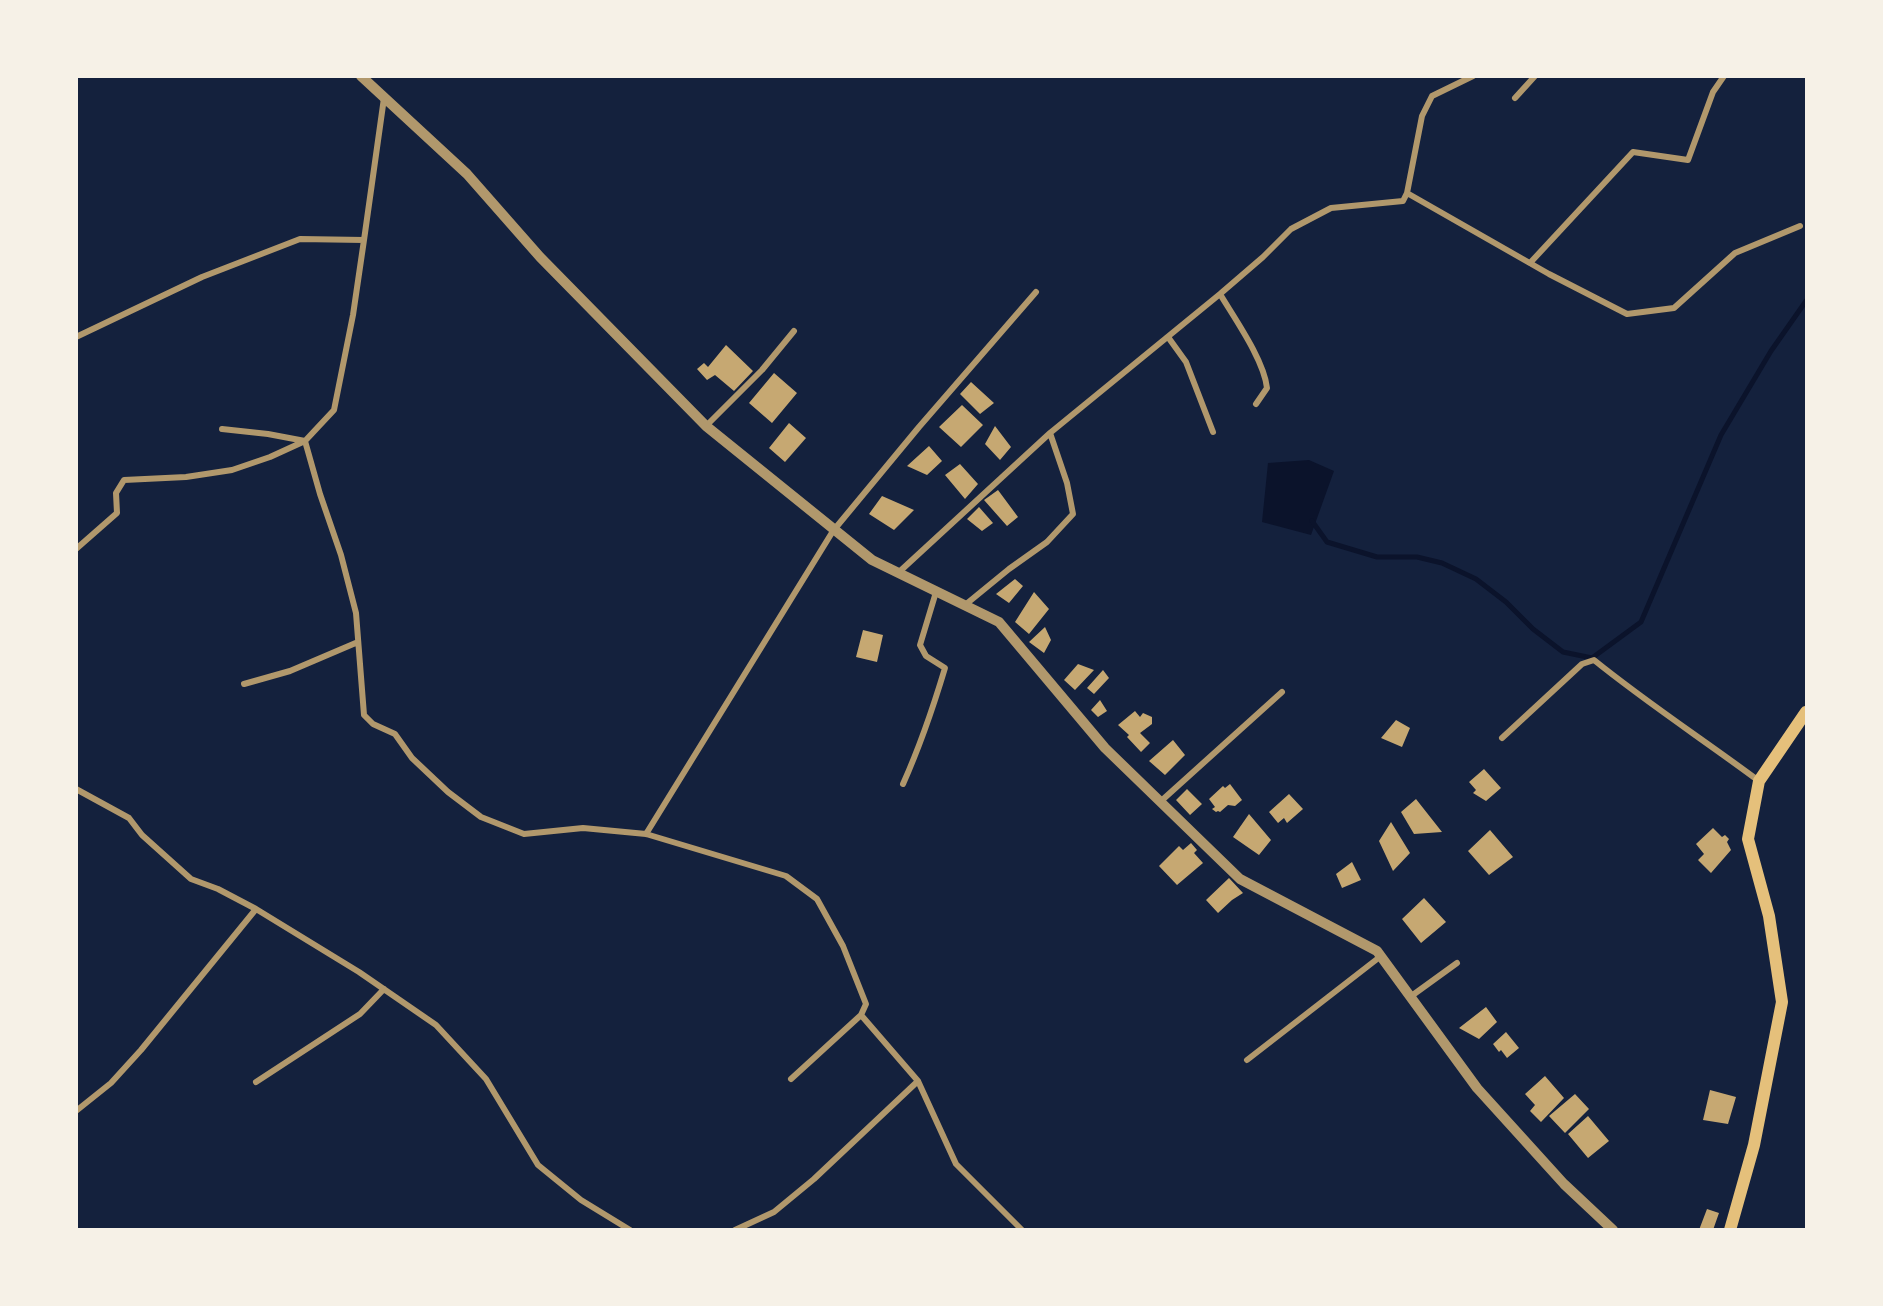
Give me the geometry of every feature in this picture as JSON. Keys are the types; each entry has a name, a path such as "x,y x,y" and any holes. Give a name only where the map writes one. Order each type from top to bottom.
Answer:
{"main road":[{"path":"1730,1230 1754,1145 1782,1002 1770,916 1748,839 1759,781 1806,712"}],"street":[{"path":"361,76 467,174 540,257 706,426 833,531 872,560 999,622 1105,748 1240,879 1377,951 1477,1088 1564,1184 1613,1230"},
{"path":"898,573 1050,433 1220,294 1291,229 1331,208 1403,201 1407,193 1422,117 1432,96 1473,76"},
{"path":"1515,98 1535,76"},
{"path":"1530,263 1633,152 1688,160 1713,92 1724,76"},
{"path":"76,549 117,513 116,493 124,480 186,477 232,470 270,457 305,441 334,410 353,315 384,98"},
{"path":"1407,193 1530,263 1627,314 1674,308 1735,254 1800,226"},
{"path":"76,337 202,277 300,239 364,240"},
{"path":"646,834 833,531 1036,292"},
{"path":"1220,294 1246,337 1266,377 1267,388 1256,404"},
{"path":"706,426 762,370 794,331"},
{"path":"1168,337 1186,362 1213,432"},
{"path":"222,429 305,441"},
{"path":"965,605 1009,568 1047,542 1073,514 1067,483 1050,433"},
{"path":"305,441 356,613 364,715 373,724 395,734 412,758 448,792 481,817 524,834 583,828 646,834 786,876 817,899 843,946 866,1004 861,1015 791,1079"},
{"path":"903,784 920,744 945,668 926,656 920,645 936,592"},
{"path":"244,684 290,671 358,642"},
{"path":"1502,738 1582,664 1594,660 1626,686 1759,781"},
{"path":"1160,802 1282,692"},
{"path":"76,789 129,818 142,836 191,879 218,889 256,909 359,972 436,1025 486,1079 538,1165 580,1200 630,1230"},
{"path":"76,1111 111,1083 141,1050 256,909"},
{"path":"1247,1060 1381,956"},
{"path":"1410,997 1457,963"},
{"path":"256,1082 360,1014 384,989"},
{"path":"861,1015 918,1081 956,1164 1022,1230"},
{"path":"735,1230 774,1212 790,1199 918,1081"}],"water":[{"path":"1309,460 1334,471 1311,535 1262,522 1268,463"}],"building":[{"path":"726,345 753,371 734,391 715,375 707,380 697,369 704,363 708,367"},
{"path":"774,373 797,393 772,423 749,403"},
{"path":"971,382 994,403 980,414 960,394"},
{"path":"962,405 983,425 961,447 939,427"},
{"path":"789,423 806,438 785,462 769,448"},
{"path":"995,426 1011,447 1000,460 985,444"},
{"path":"929,446 942,461 927,475 907,466"},
{"path":"960,464 978,484 965,499 945,475"},
{"path":"998,490 1018,517 1007,526 984,500"},
{"path":"882,496 914,510 894,530 869,514"},
{"path":"979,507 993,523 982,531 967,519"},
{"path":"1015,579 1023,586 1009,603 996,594"},
{"path":"1034,592 1049,609 1029,634 1015,622"},
{"path":"1045,627 1051,640 1044,653 1029,642"},
{"path":"863,630 883,635 877,662 856,657"},
{"path":"1078,664 1094,670 1075,690 1064,680"},
{"path":"1103,670 1109,678 1094,694 1087,688"},
{"path":"1100,700 1107,711 1098,717 1091,710"},
{"path":"1135,711 1140,717 1143,713 1152,717 1152,724 1140,733 1150,743 1141,752 1127,737 1129,735 1118,725"},
{"path":"1396,720 1410,728 1402,747 1381,738"},
{"path":"1173,740 1185,755 1165,775 1149,761"},
{"path":"1484,769 1501,788 1486,801 1473,793 1476,790 1469,782"},
{"path":"1230,784 1242,800 1235,806 1228,805 1220,812 1216,812 1212,809 1215,807 1209,799 1223,786 1225,788"},
{"path":"1187,789 1202,804 1190,815 1176,800"},
{"path":"1289,794 1303,809 1287,823 1284,818 1278,823 1269,812"},
{"path":"1416,799 1442,832 1414,834 1401,812"},
{"path":"1249,814 1271,840 1259,855 1233,837"},
{"path":"1391,822 1410,853 1393,871 1379,841"},
{"path":"1713,828 1722,837 1725,835 1729,839 1727,842 1731,850 1711,873 1698,860 1704,854 1696,844"},
{"path":"1490,830 1513,857 1489,875 1468,851"},
{"path":"1191,843 1197,850 1194,853 1203,863 1177,885 1159,866 1179,846 1183,850"},
{"path":"1352,862 1361,880 1342,888 1336,874"},
{"path":"1229,878 1243,893 1218,913 1206,900"},
{"path":"1424,898 1446,922 1421,943 1402,919"},
{"path":"1486,1007 1497,1022 1479,1039 1459,1028"},
{"path":"1506,1032 1519,1048 1507,1058 1493,1044"},
{"path":"1545,1076 1564,1098 1541,1122 1530,1111 1535,1105 1525,1094"},
{"path":"1710,1090 1736,1097 1728,1124 1703,1120"},
{"path":"1575,1094 1589,1109 1565,1133 1549,1116"},
{"path":"1588,1116 1609,1141 1588,1158 1568,1134"},
{"path":"1707,1209 1719,1213 1713,1230 1699,1230"}],"waterway":[{"path":"1312,521 1327,542 1377,557 1417,557 1442,563 1476,579 1563,652 1592,658 1641,622 1721,435 1771,351 1806,301"}]}
